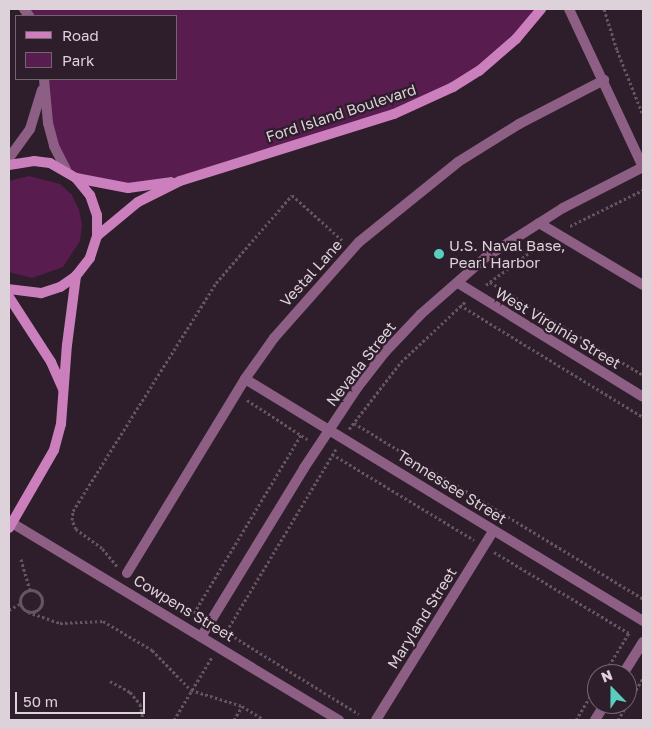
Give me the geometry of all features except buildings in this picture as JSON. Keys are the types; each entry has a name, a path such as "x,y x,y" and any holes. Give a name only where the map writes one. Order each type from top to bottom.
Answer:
{"street":[{"name":"Ford Island Boulevard","path":"97,236 138,202 180,181 394,114 427,100 479,71 516,39 541,9"},
{"path":"569,9 604,80 643,167"},
{"name":"Vestal Lane","path":"127,573 245,379 274,338 352,249 458,162 519,124 604,80"},
{"path":"9,158 30,129 44,82"},
{"path":"44,82 48,123 54,146 66,170"},
{"path":"9,165 34,161 66,170 76,178 90,195 97,215 97,236 90,258 76,276 60,287 41,293 9,289"},
{"name":"Nevada Street","path":"201,637 318,446 385,352 421,314 486,257 539,223 643,167"},
{"name":"Ford Island Boulevard","path":"76,178 128,188 180,181"},
{"path":"539,223 643,285"},
{"path":"10,526 54,450 64,393 66,346 76,276"},
{"name":"West Virginia Street","path":"458,283 643,397"},
{"path":"9,297 51,362 64,393"},
{"name":"Tennessee Street","path":"245,379 641,619"},
{"name":"Cowpens Street","path":"10,526 340,720"},
{"name":"Maryland Street","path":"376,720 493,531"},
{"path":"630,664 642,647"}],"path":[{"path":"604,9 616,50 643,115"},
{"path":"359,714 226,632 342,438 401,362 460,305 557,233 643,190"},
{"path":"301,434 194,613 109,561 102,548 76,529 72,520 73,511 216,282 292,195 352,249"},
{"path":"489,282 643,375"},
{"path":"460,305 643,417"},
{"path":"236,394 318,446 629,633"},
{"path":"354,423 643,599"},
{"path":"21,560 30,591"},
{"path":"28,612 37,610 42,602 37,592 30,591 22,596 21,603 28,612 60,623 103,621 152,650 191,690 242,706 264,720"},
{"path":"9,610 21,603"},
{"path":"610,664 629,633 641,619"},
{"path":"174,720 212,656"},
{"path":"618,720 643,678"},
{"path":"110,681 130,692 140,704 144,720"},
{"path":"576,720 587,702"},
{"path":"234,720 242,706"}],"green space":[{"path":"24,9 541,9 500,53 427,101 180,181 128,188 76,178 54,146 44,80 178,80 178,15 28,15"},
{"path":"29,176 60,184 72,195 79,210 82,225 80,241 63,267 32,278 9,272 9,181"}],"place":[{"name":"U.S. Naval Base, Pearl Harbor","path":"439,254"}]}
